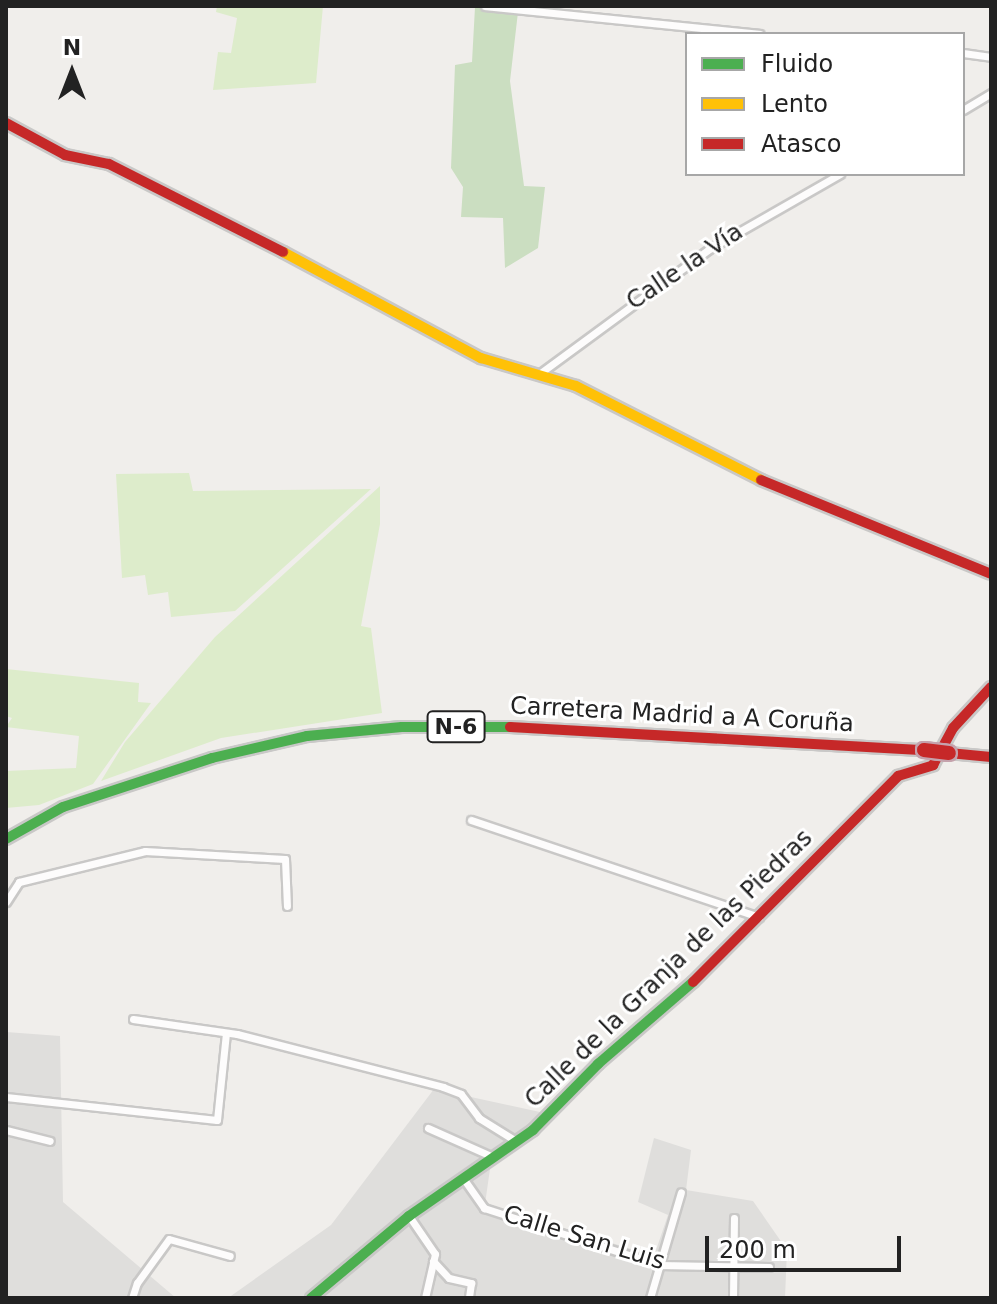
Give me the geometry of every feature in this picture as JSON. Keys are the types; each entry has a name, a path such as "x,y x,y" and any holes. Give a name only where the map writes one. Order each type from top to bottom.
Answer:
{"main road":[{"path":"6,123 65,155 109,164 198,207 481,358 576,386 778,489 991,574"},
{"path":"936,754 953,728 991,687"},
{"name":"Carretera Madrid a A Coruña","path":"6,839 63,807 212,758 307,736 402,727 570,727 991,757"},
{"name":"Calle de la Granja de las Piedras","path":"311,1298 409,1216 516,1141 759,917 898,776 929,769 936,754"}],"street":[{"path":"485,6 740,32"},
{"path":"965,53 991,57"},
{"path":"965,109 991,93"},
{"name":"Calle la Vía","path":"539,374 709,249 837,176"},
{"path":"471,820 759,917"},
{"path":"6,902 19,882 145,851 285,859 287,906"},
{"path":"133,1019 226,1033 457,1091 479,1118 516,1141"},
{"path":"6,1097 217,1120 226,1033"},
{"path":"428,1128 493,1157"},
{"path":"6,1130 50,1141"},
{"name":"Calle San Luis","path":"463,1178 484,1208 659,1265 769,1267"},
{"path":"650,1298 681,1192"},
{"path":"409,1216 435,1254 425,1298"},
{"path":"733,1298 734,1218"},
{"path":"132,1298 137,1283 169,1239 230,1256"},
{"path":"433,1261 449,1278 471,1283 469,1298"}],"shaded area":[{"path":"6,1032 60,1036 63,1202 176,1298 6,1298"},
{"path":"434,1089 549,1114 491,1162 485,1204 654,1256 668,1215 638,1202 654,1138 691,1150 686,1190 753,1201 787,1250 785,1298 228,1298 331,1225"}],"green space":[{"path":"217,6 323,6 316,83 213,90 218,52 231,53 237,18 216,12"},
{"path":"475,7 518,12 510,81 524,186 545,187 538,248 505,268 503,218 461,217 463,187 451,168 455,65 472,62"},
{"path":"189,473 193,491 371,489 235,611 171,617 168,592 148,595 145,575 122,578 116,474"},
{"path":"380,486 380,524 361,626 371,628 382,713 221,738 101,781 125,742 215,637"},
{"path":"6,669 139,683 138,702 151,703 93,784 39,805 6,808 6,771 76,768 79,736 6,727 12,718 6,716"}],"traffic: fast":[{"path":"6,839 63,807 212,758 307,736 402,727 510,727"},
{"path":"311,1298 409,1216 533,1130 598,1064 693,982"}],"traffic: slow":[{"path":"283,252 481,358 576,386 761,480"}],"traffic: jam":[{"path":"6,123 65,155 109,164 283,252"},
{"path":"761,480 991,574"},
{"path":"693,982 898,776 933,765 953,728 991,687"},
{"path":"510,727 924,750"},
{"path":"924,750 949,753"},
{"path":"949,753 991,757"}]}
